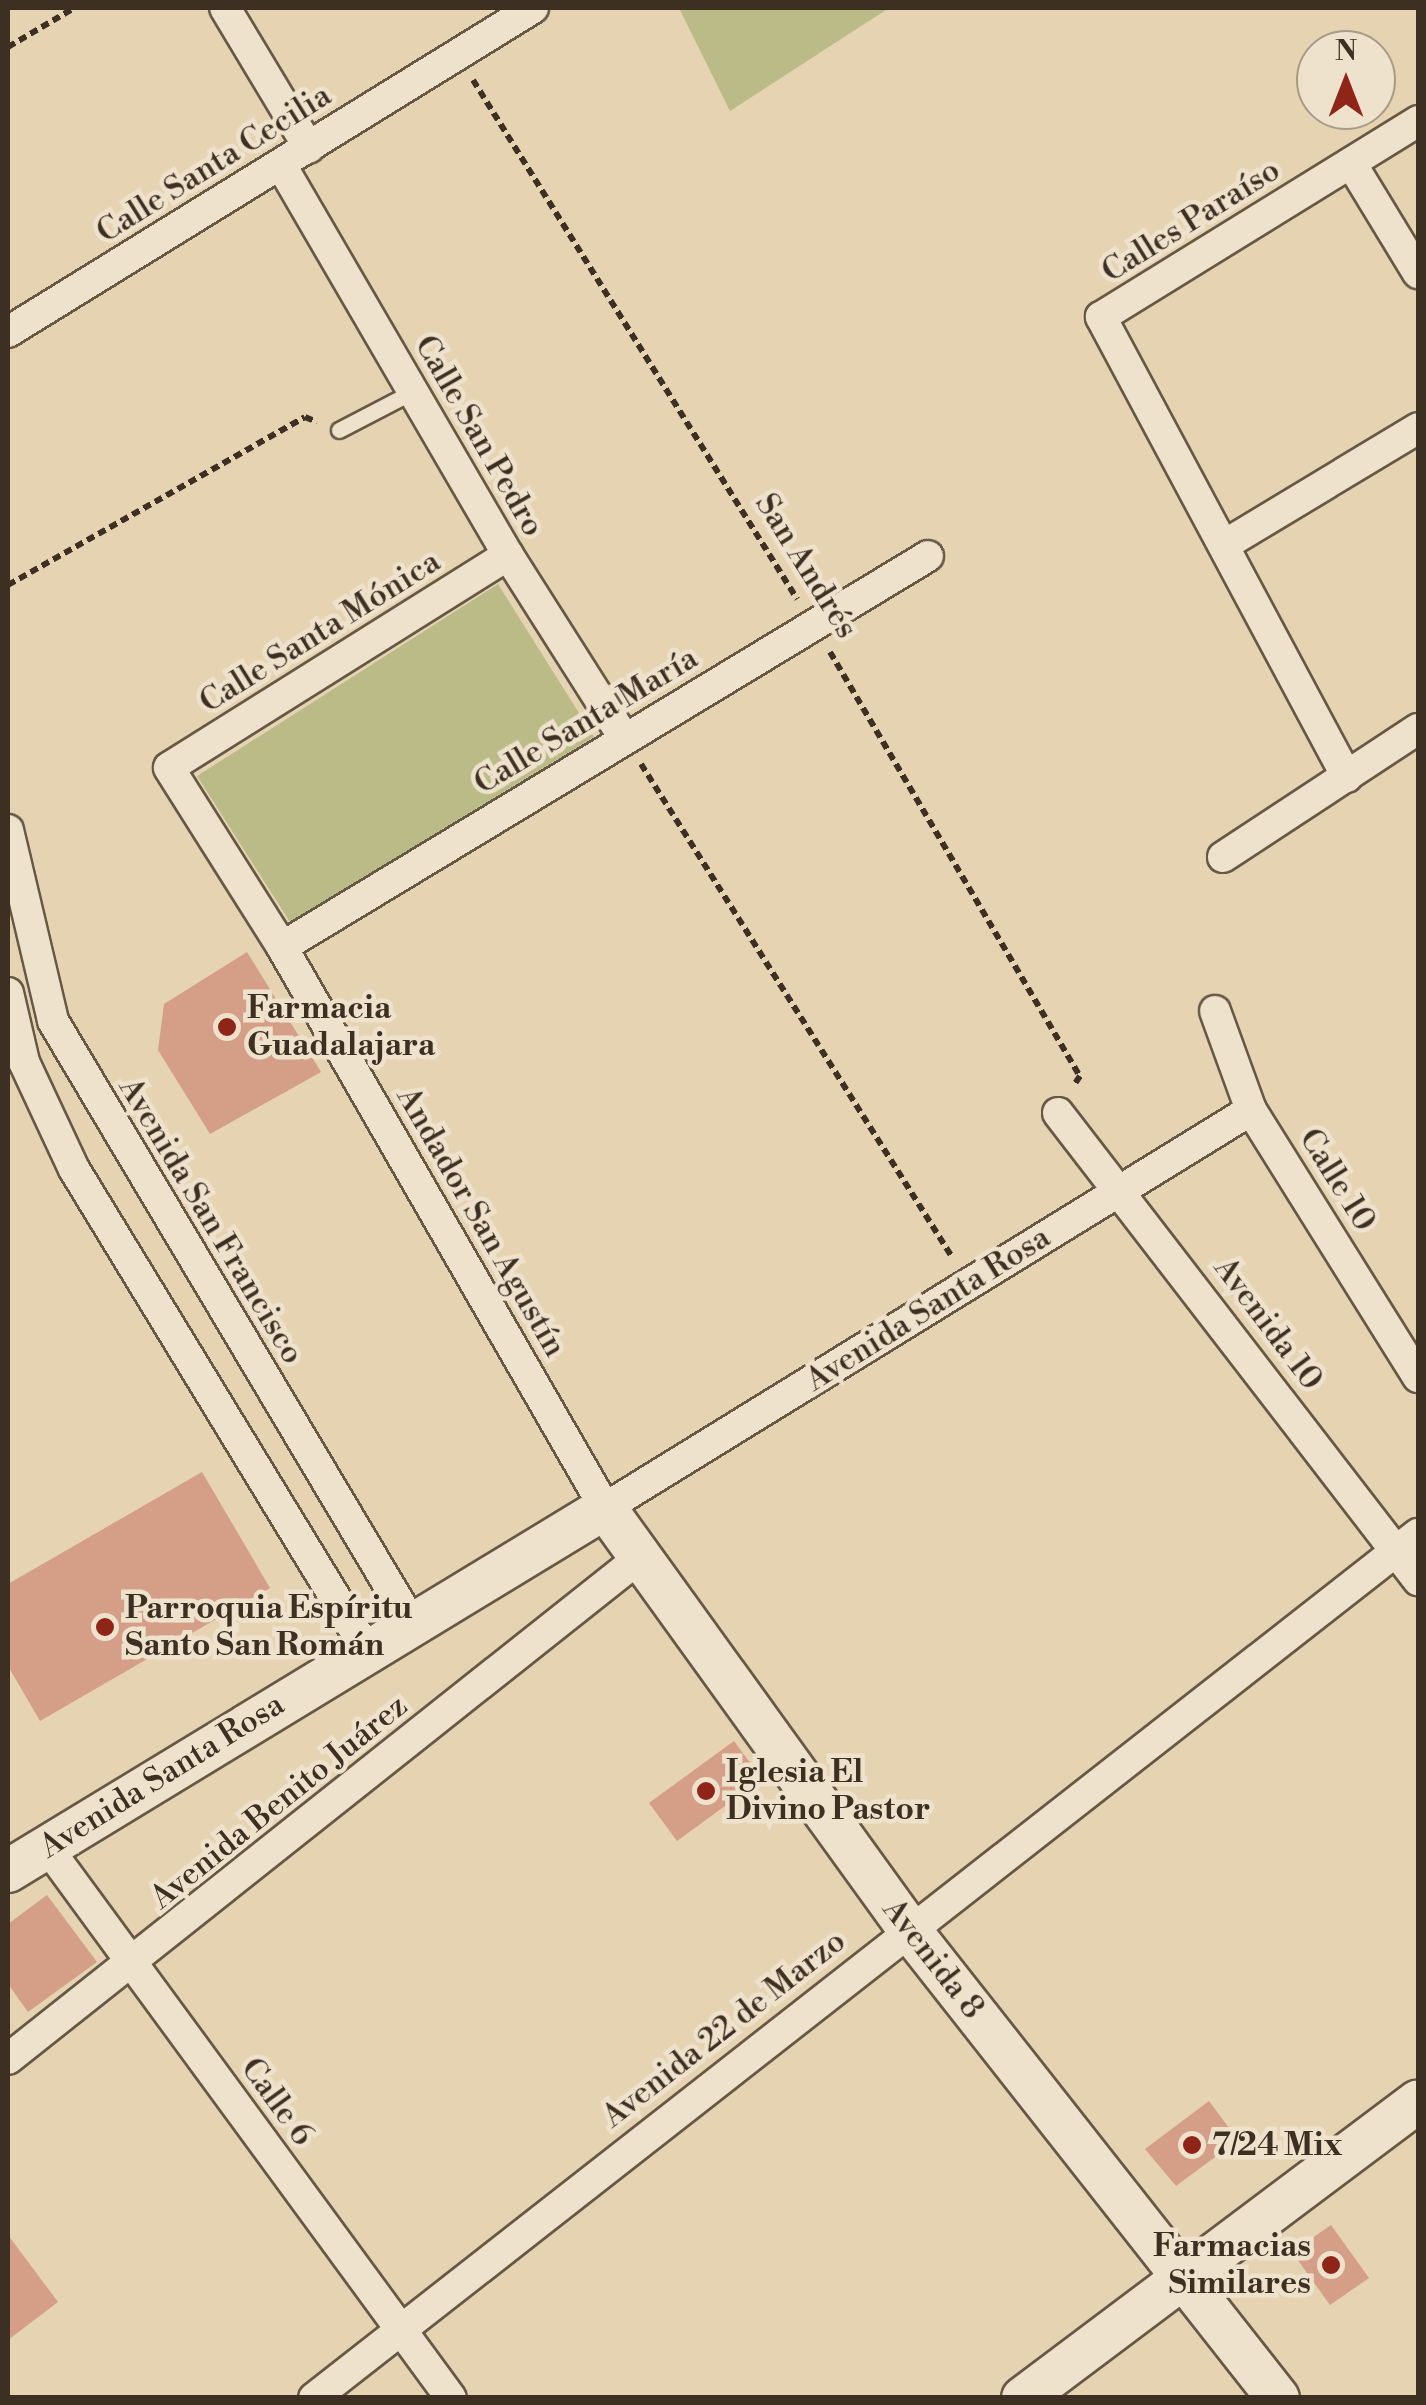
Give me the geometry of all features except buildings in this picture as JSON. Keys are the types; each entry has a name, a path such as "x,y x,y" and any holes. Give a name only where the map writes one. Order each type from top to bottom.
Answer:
{"street":[{"path":"225,8 309,148"},
{"name":"Calle Santa Cecilia","path":"8,332 532,8"},
{"name":"Calles Paraíso","path":"1226,544 1101,317 1418,121"},
{"path":"1351,163 1418,273"},
{"name":"Calle San Pedro","path":"281,166 508,555 624,738"},
{"path":"1347,777 1226,544 1418,428"},
{"name":"Calle Santa Mónica","path":"169,768 508,555"},
{"name":"Calle Santa María","path":"282,947 928,556"},
{"path":"1223,857 1418,729"},
{"name":"Andador San Agustín","path":"169,768 282,947 604,1508"},
{"name":"Avenida San Francisco","path":"8,830 53,1021 412,1624"},
{"path":"8,995 24,1062 68,1156 367,1650"},
{"name":"Calle 10","path":"1215,1010 1252,1110 1418,1378"},
{"name":"Avenida Santa Rosa","path":"8,1871 1252,1110"},
{"name":"Avenida 10","path":"1058,1113 1124,1189 1407,1543 1418,1580"},
{"path":"68,1156 117,1134"},
{"name":"Avenida 8","path":"604,1508 908,1928 1278,2398"},
{"name":"Avenida 22 de Marzo","path":"314,2398 908,1928 1407,1543"},
{"name":"Avenida Benito Juárez","path":"8,2059 133,1964 638,1559"},
{"name":"Calle 6","path":"47,1847 451,2398"},
{"path":"1023,2398 1418,2101"}],"lane":[{"path":"339,430 412,392"}],"path":[{"path":"8,47 74,8"},
{"name":"San Andrés","path":"456,53 813,625 1080,1076 1058,1113"},
{"path":"8,585 304,418 339,430"},
{"path":"624,738 969,1284"}],"green space":[{"path":"679,8 889,8 730,111"},
{"path":"498,584 594,737 290,922 197,776"}],"place":[{"name":"Farmacia Guadalajara","path":"227,1027"},
{"name":"Parroquia Espíritu Santo San Román","path":"105,1627"},
{"name":"Iglesia El Divino Pastor","path":"706,1791"},
{"name":"7/24 Mix","path":"1192,2145"},
{"name":"Farmacias Similares","path":"1331,2265"}]}
